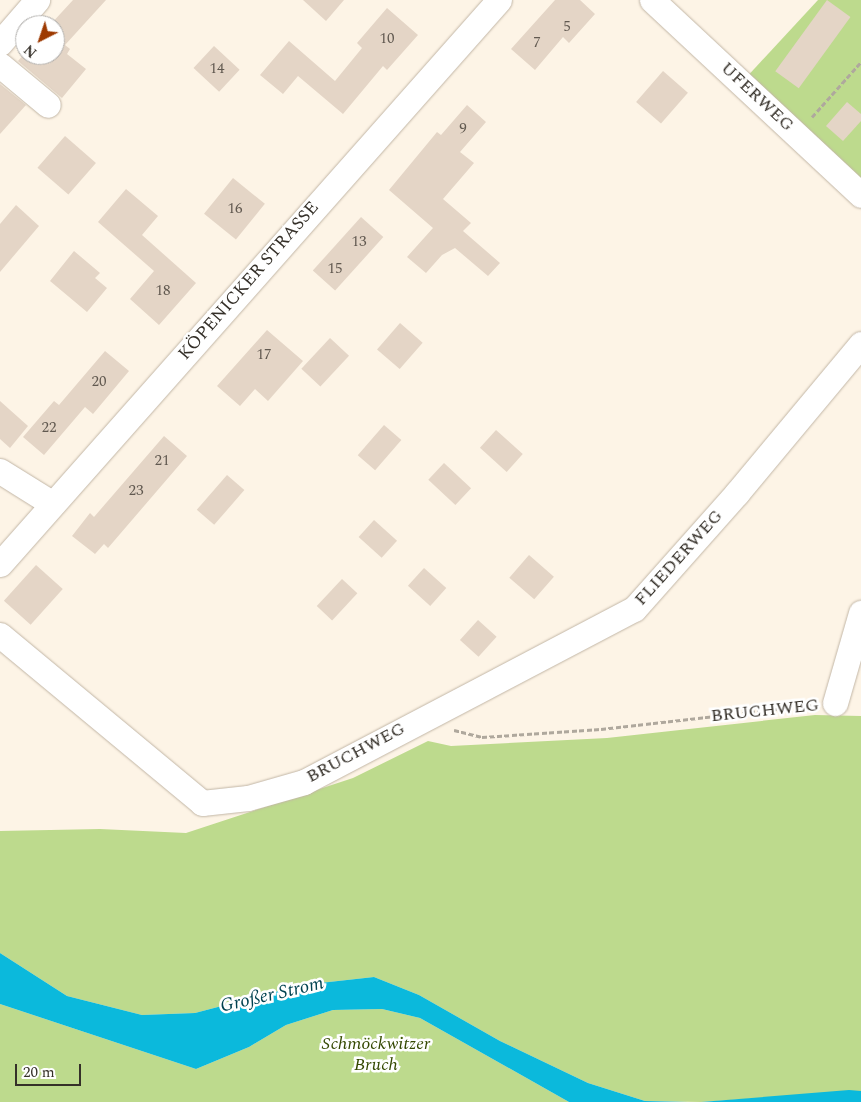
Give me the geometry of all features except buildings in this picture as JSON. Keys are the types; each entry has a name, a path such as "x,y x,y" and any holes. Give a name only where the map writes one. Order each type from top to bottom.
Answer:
{"street":[{"path":"0,43 37,0"},
{"name":"KÖPENICKER STRASSE","path":"0,564 499,0"},
{"name":"UFERWEG","path":"652,0 861,195"},
{"path":"0,65 48,105"},
{"name":"FLIEDERWEG","path":"419,721 634,609 737,493 861,344"},
{"path":"0,470 52,504"},
{"path":"835,703 861,613"},
{"name":"BRUCHWEG","path":"0,635 202,803 248,798 304,782 419,721"}],"path":[{"path":"796,134 861,62"},
{"name":"BRUCHWEG","path":"419,721 482,737 601,730 835,703"}],"green space":[{"path":"818,0 861,0 861,186 743,81"},
{"path":"815,715 861,716 861,1091 701,1102 645,1101 588,1083 500,1041 419,995 374,977 302,985 195,1013 142,1015 67,996 0,953 0,831 100,829 186,833 353,778 428,741 451,746 607,738"},
{"name":"Schmöckwitzer Bruch","path":"0,1004 196,1069 249,1047 286,1025 333,1010 382,1009 420,1018 569,1102 0,1102"}],"water":[{"name":"Großer Strom","path":"0,953 67,996 142,1015 195,1013 302,985 374,977 419,995 500,1041 588,1083 645,1101 688,1102 569,1102 420,1018 382,1009 333,1010 286,1025 249,1047 196,1069 0,1004"},
{"path":"849,1090 861,1091 861,1102 701,1102"}]}
